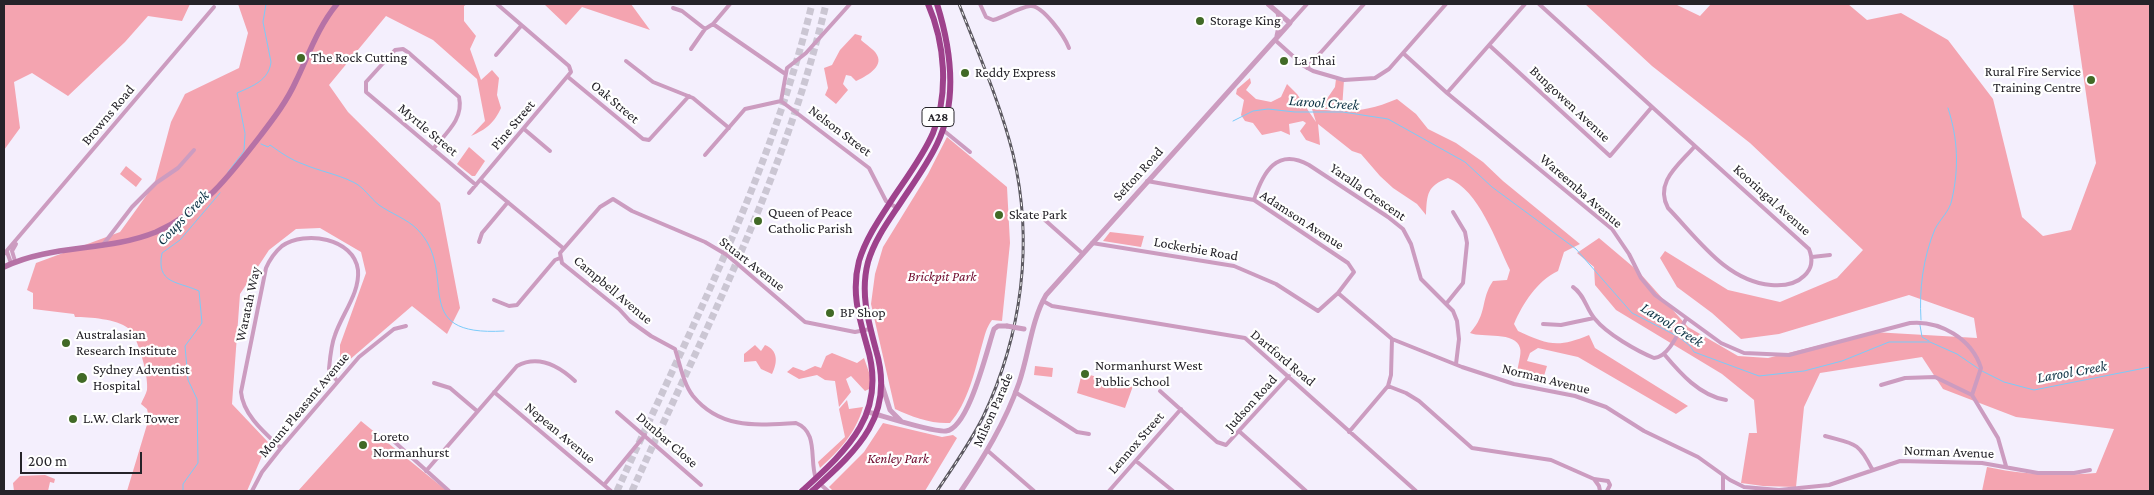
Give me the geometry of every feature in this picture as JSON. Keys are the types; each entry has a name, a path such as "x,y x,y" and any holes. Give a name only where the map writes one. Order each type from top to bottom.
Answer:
{"highway":[{"name":"A28","path":"812,491 848,447 868,412 872,373 870,353 856,306 856,274 866,243 928,142 940,109 943,68 936,27 928,4"},
{"name":"A28","path":"802,491 818,482 855,451 866,436 876,414 881,384 879,359 870,329 864,297 868,262 877,241 930,158 943,130 949,105 950,74 937,4"}],"main road":[{"path":"4,266 13,262 102,246 143,236 164,228 196,208 220,186 251,148 290,94 318,32 337,4"}],"street":[{"path":"496,55 522,26 497,4"},
{"path":"692,49 705,29 713,24 730,4"},
{"path":"705,155 748,108 781,101 784,73 789,66 806,53 850,4"},
{"path":"980,4 986,17 993,20 1029,6 1036,7 1064,34 1069,48"},
{"path":"1268,4 1290,23"},
{"name":"Sefton Road","path":"1033,332 1043,301 1082,253 1307,4"},
{"path":"1307,68 1364,4"},
{"path":"1278,12 1280,28 1275,40 1307,68 1344,80 1382,76 1446,4"},
{"path":"1447,93 1526,4"},
{"name":"Kooringal Avenue","path":"1539,4 1651,108 1695,146 1802,242 1812,257 1809,272 1801,279 1779,286 1745,279 1724,266 1668,208 1663,197 1664,185 1695,146"},
{"name":"Browns Road","path":"4,254 20,238 214,7"},
{"path":"673,8 682,11 705,29"},
{"path":"713,24 784,73"},
{"name":"Pine Street","path":"469,193 568,78 571,70 522,26"},
{"name":"Bungowen Avenue","path":"1489,45 1610,156 1651,108"},
{"name":"Myrtle Street","path":"433,149 458,118 461,105 454,90 406,51 395,50 366,82 366,92 433,149 476,185"},
{"name":"Wareemba Avenue","path":"1403,53 1447,93 1612,229 1621,241 1647,287 1686,319 1732,349 1744,353 1789,355 1910,323 1928,323 1959,337 1973,350 1981,367 1981,373 1972,395"},
{"path":"626,61 652,82 689,96 728,128"},
{"name":"Oak Street","path":"568,78 643,139 650,140 689,96"},
{"name":"Nelson Street","path":"781,101 869,168 886,201 897,208"},
{"path":"524,129 550,151"},
{"path":"943,130 970,152"},
{"path":"102,246 132,207 156,183 178,168 194,150"},
{"name":"Yaralla Crescent","path":"1254,200 1262,177 1280,160 1288,158 1301,161 1398,223 1411,244 1421,279 1446,304 1457,321 1456,364"},
{"path":"481,180 563,248"},
{"name":"Adamson Avenue","path":"1146,181 1254,200 1352,266 1354,272 1338,293"},
{"name":"Stuart Avenue","path":"563,248 608,200 614,200 645,218 705,242 727,255 805,322 841,330 870,329"},
{"path":"479,242 482,233 508,202"},
{"path":"1446,304 1463,284 1467,243 1465,232 1453,212"},
{"path":"1038,213 1082,253"},
{"name":"Browns Road","path":"13,262 12,251 20,238"},
{"name":"Waratah Way","path":"281,448 252,418 241,398 241,392 266,268 271,258 283,246 299,239 313,238 328,241 350,253 356,263 357,284 335,334 332,349 329,369 337,381"},
{"name":"Lockerbie Road","path":"1092,243 1234,266 1276,284 1318,311 1338,293"},
{"name":"Campbell Avenue","path":"563,248 560,258 562,263 619,309 630,321 651,336 675,349 693,395 706,408 725,419 743,425 796,423 803,425 810,438 818,482"},
{"path":"8,250 7,255 13,262"},
{"path":"1812,257 1830,255"},
{"path":"494,300 509,306 517,305 554,260 560,258"},
{"path":"1573,287 1580,292 1594,318 1626,343 1650,357 1658,358 1664,354 1686,319"},
{"name":"Norman Avenue","path":"1338,293 1392,339 1456,364 1532,389 1575,396 1606,407 1644,431 1698,457 1722,476 1744,487 1779,490 1829,485 1890,463 1912,460 1982,463 2038,473 2074,473 2090,470"},
{"name":"Dartford Road","path":"1043,301 1052,306 1242,337 1253,344 1416,491"},
{"path":"1542,324 1561,325 1594,318"},
{"name":"Mount Pleasant Avenue","path":"252,491 262,472 281,448 359,357 394,329 406,326"},
{"path":"868,412 940,431 947,431 958,425 978,380 995,328 1008,326 1033,332"},
{"name":"Milson Parade","path":"961,491 988,451 1015,392 1033,332"},
{"path":"1349,432 1388,386 1391,375 1392,339"},
{"path":"1664,354 1690,382 1719,399 1726,400"},
{"path":"426,471 517,366 533,361 557,366 575,381"},
{"name":"Judson Road","path":"1160,391 1221,444 1226,445 1240,432 1289,376"},
{"path":"1881,385 1906,378 1935,377 1972,395 1998,438 2006,466"},
{"path":"434,382 450,388 477,411"},
{"path":"881,384 890,410 901,421"},
{"path":"1388,386 1406,392 1419,401 1472,448 1536,456 1551,460 1594,479 1608,481 1610,485 1607,491"},
{"name":"Nepean Avenue","path":"494,392 611,491"},
{"path":"1015,392 1077,432 1089,434"},
{"name":"Lennox Street","path":"1109,491 1181,409"},
{"name":"Dunbar Close","path":"617,412 702,485"},
{"path":"1240,432 1306,491"},
{"path":"604,485 645,435"},
{"path":"388,436 450,491"},
{"path":"1825,436 1850,442 1862,449 1872,469"},
{"path":"988,451 1034,491"},
{"path":"1136,461 1173,491"},
{"path":"1722,476 1723,491"},
{"path":"1594,479 1600,491"},
{"path":"818,482 828,491"}],"green space":[{"path":"4,4 190,4 182,21 148,16 125,42 68,96 32,73 14,82 20,128 4,150"},
{"path":"238,4 467,4 464,6 464,21 476,36 470,49 481,80 492,70 499,78 497,95 501,108 493,122 481,131 471,136 485,121 477,79 433,40 386,16 329,85 348,112 440,203 460,308 447,334 412,306 340,368 340,345 366,273 361,252 320,228 296,229 269,250 240,294 232,404 268,442 247,491 127,491 149,418 147,409 141,404 147,392 146,376 142,357 132,332 117,322 33,309 33,293 27,290 36,263 120,232 154,185 171,122 185,94 239,68 248,33"},
{"path":"544,4 631,4 650,30 582,7 566,25"},
{"path":"1585,4 1675,4 1700,16 1711,4 1848,4 1867,20 1901,13 1948,40 1993,99 2022,217 2043,236 2071,230 2096,163 2073,4 2150,4 2150,491 1982,491 1987,467 2041,474 2096,473 2114,429 2016,417 1943,389 1922,357 1820,373 1804,407 1796,487 1741,483 1749,433 1757,433 1754,400 1722,374 1616,310 1595,285 1594,267 1577,253 1599,238 1638,271 1688,327 1738,356 1768,358 1873,332 1977,338 1974,318 1909,295 1779,334 1741,339 1712,313 1677,287 1660,258 1665,251 1728,290 1780,302 1837,278 1863,250 1750,143 1652,66"},
{"path":"855,34 862,36 861,40 876,53 878,64 873,71 856,81 851,76 846,75 843,84 848,90 836,104 825,95 828,88 824,68 832,65 840,50"},
{"path":"1250,78 1251,83 1246,90 1256,99 1271,102 1281,97 1287,84 1297,94 1316,122 1312,109 1335,111 1365,109 1397,99 1416,114 1428,129 1456,143 1483,162 1503,181 1580,244 1564,252 1558,271 1550,275 1532,293 1514,324 1518,331 1545,342 1553,343 1569,342 1589,335 1595,348 1688,406 1676,414 1578,357 1538,348 1530,353 1527,361 1547,366 1544,376 1538,383 1517,375 1520,348 1517,343 1506,337 1470,333 1476,326 1482,313 1486,294 1493,281 1507,280 1510,270 1492,231 1469,193 1459,184 1448,178 1441,181 1432,188 1428,196 1426,215 1417,204 1393,188 1380,176 1361,154 1352,151 1318,124 1320,145 1306,140 1300,131 1306,123 1303,121 1289,124 1290,135 1281,131 1262,135 1253,123 1245,121 1241,115 1244,100 1236,94 1237,89"},
{"path":"1336,79 1344,80 1342,109 1320,109 1335,87"},
{"name":"Brickpit Park","path":"947,137 1007,187 1010,243 1002,321 992,320 990,323 962,406 950,423 943,423 908,415 895,409 871,304 875,274 883,247 928,174"},
{"path":"469,147 485,161 475,176 472,176 457,164"},
{"path":"126,166 142,179 136,187 120,174"},
{"path":"1110,232 1144,236 1141,247 1103,241"},
{"path":"755,345 761,351 765,345 775,353 776,361 772,374 761,369 756,361 744,362 744,354"},
{"path":"832,353 857,363 864,358 871,378 869,389 865,391 851,376 846,379 851,392 839,407 835,381 825,380 817,375 799,379 787,372 793,367 804,371 815,366 821,368 826,356"},
{"path":"1035,366 1053,368 1052,377 1034,375"},
{"path":"1082,373 1133,386 1125,408 1077,393"},
{"path":"847,400 849,409 863,407 860,416 846,441 820,468 818,462 845,437 839,409"},
{"name":"Loreto Normanhurst","path":"361,421 447,491 298,491"},
{"name":"Kenley Park","path":"883,423 942,437 953,435 957,438 925,491 833,491 829,487 864,452"},
{"path":"45,475 55,479 54,483 50,482 48,491 14,491 13,483 20,476"}],"waterway":[{"name":"Coups Creek","path":"245,133 237,93 259,82 270,68 271,62 263,22 266,4"},
{"path":"1921,320 1921,285 1927,251 1935,229 1951,203 1956,176 1956,142 1948,108"},
{"name":"Larool Creek","path":"1233,121 1253,111 1268,109 1295,112 1343,112 1388,119 1465,162 1492,187 1576,249 1632,313 1675,335"},
{"name":"Coups Creek","path":"228,172 244,151 245,134"},
{"path":"261,144 268,147 270,145 299,162 353,182 379,205 413,225 429,246 435,264 440,299 445,313 455,324 474,330 504,331"},
{"name":"Coups Creek","path":"183,491 183,484 198,463 197,399 188,380 185,346 202,323 199,291 176,283 165,276 162,271 162,253 180,240 220,193"},
{"path":"1920,325 1922,337 1929,341"},
{"name":"Larool Creek","path":"1679,337 1694,352 1759,376 1804,371 1842,361 1889,342 1930,342 1957,354 1979,369"},
{"name":"Larool Creek","path":"1982,371 2004,382 2034,390 2150,367"}],"tunnel":[{"path":"617,491 700,312 751,191 795,67 812,4"},
{"path":"632,491 741,252 766,191 789,130 809,68 826,4"}],"railway":[{"path":"937,491 978,427 996,386 1007,354 1015,321 1021,288 1023,254 1023,221 1013,154 995,97 959,4"}],"place":[{"name":"Storage King","path":"1200,21"},
{"name":"The Rock Cutting","path":"301,58"},
{"name":"La Thai","path":"1284,61"},
{"name":"Reddy Express","path":"965,73"},
{"name":"Rural Fire Service Training Centre","path":"2091,80"},
{"name":"Skate Park","path":"999,215"},
{"name":"Queen of Peace Catholic Parish","path":"758,221"},
{"name":"BP Shop","path":"830,313"},
{"name":"Australasian Research Institute","path":"66,343"},
{"name":"Normanhurst West Public School","path":"1085,374"},
{"name":"Sydney Adventist Hospital","path":"82,378"},
{"name":"L.W. Clark Tower","path":"73,419"},
{"name":"Loreto Normanhurst","path":"363,445"}]}
